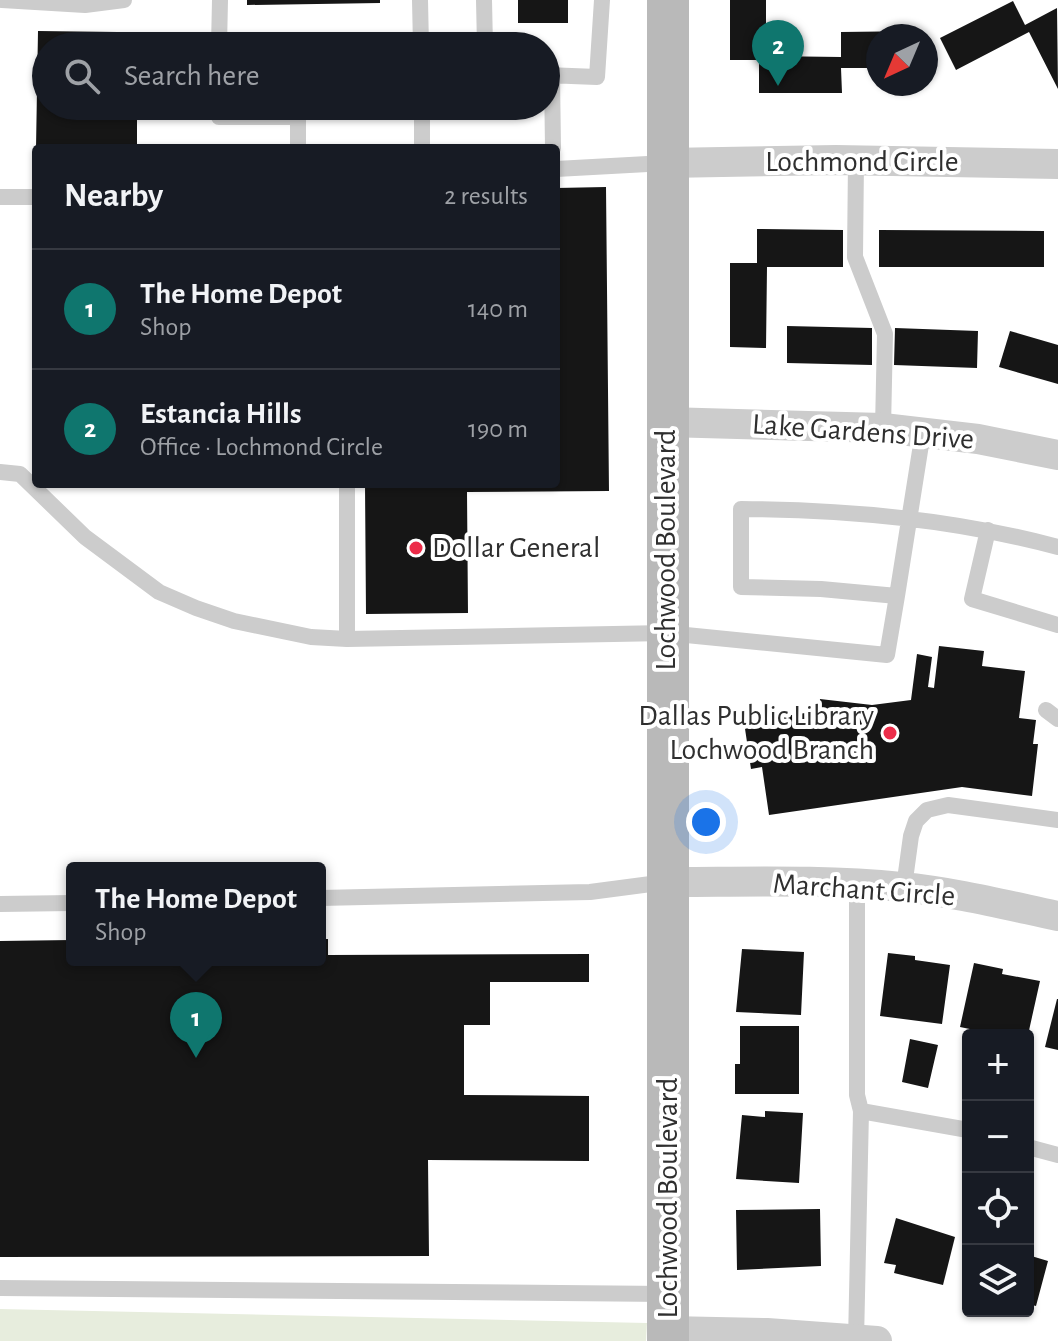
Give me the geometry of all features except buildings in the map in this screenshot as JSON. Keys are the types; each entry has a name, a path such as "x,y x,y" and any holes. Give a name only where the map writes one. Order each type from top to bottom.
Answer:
{"street":[{"name":"Lochwood Boulevard","path":"668,0 668,1322"},
{"name":"Lochmond Circle","path":"666,163 856,160 1058,164"},
{"name":"Lake Gardens Drive","path":"666,422 883,428 978,439 1058,455"},
{"name":"Marchant Circle","path":"668,882 857,883 904,887 1058,916"},
{"path":"668,1322 863,1340"}],"lane":[{"path":"2,0 85,5 124,0"},
{"path":"219,32 220,0"},
{"path":"420,0 421,32"},
{"path":"484,0 485,32"},
{"path":"560,76 597,77 602,0"},
{"path":"298,120 298,144"},
{"path":"422,120 422,144"},
{"path":"551,120 553,144"},
{"path":"856,160 855,257 885,334 883,428"},
{"path":"560,169 666,163"},
{"path":"0,197 32,197"},
{"path":"34,488 85,537 159,592 234,621 311,637 347,639 666,633 887,655 923,432"},
{"path":"0,472 20,474 32,486"},
{"path":"347,488 347,639"},
{"path":"897,596 821,589 741,587 741,509 824,510 909,517 988,530 1058,547"},
{"path":"988,530 972,599 1058,625"},
{"path":"904,887 911,836 916,821 927,810 948,805 1058,820"},
{"path":"326,898 590,892 668,882"},
{"path":"857,883 857,1095 861,1111 863,1340"},
{"path":"0,904 66,903"},
{"path":"861,1111 962,1129"},
{"path":"1034,1149 1058,1155"},
{"path":"0,1288 668,1322"}],"green space":[{"path":"0,1309 647,1323 646,1341 0,1341"}],"place":[{"name":"Estancia Hills","path":"778,86"},
{"name":"Dollar General","path":"416,548"},
{"name":"Dallas Public Library Lochwood Branch","path":"890,733"},
{"name":"The Home Depot","path":"196,1058"}]}
